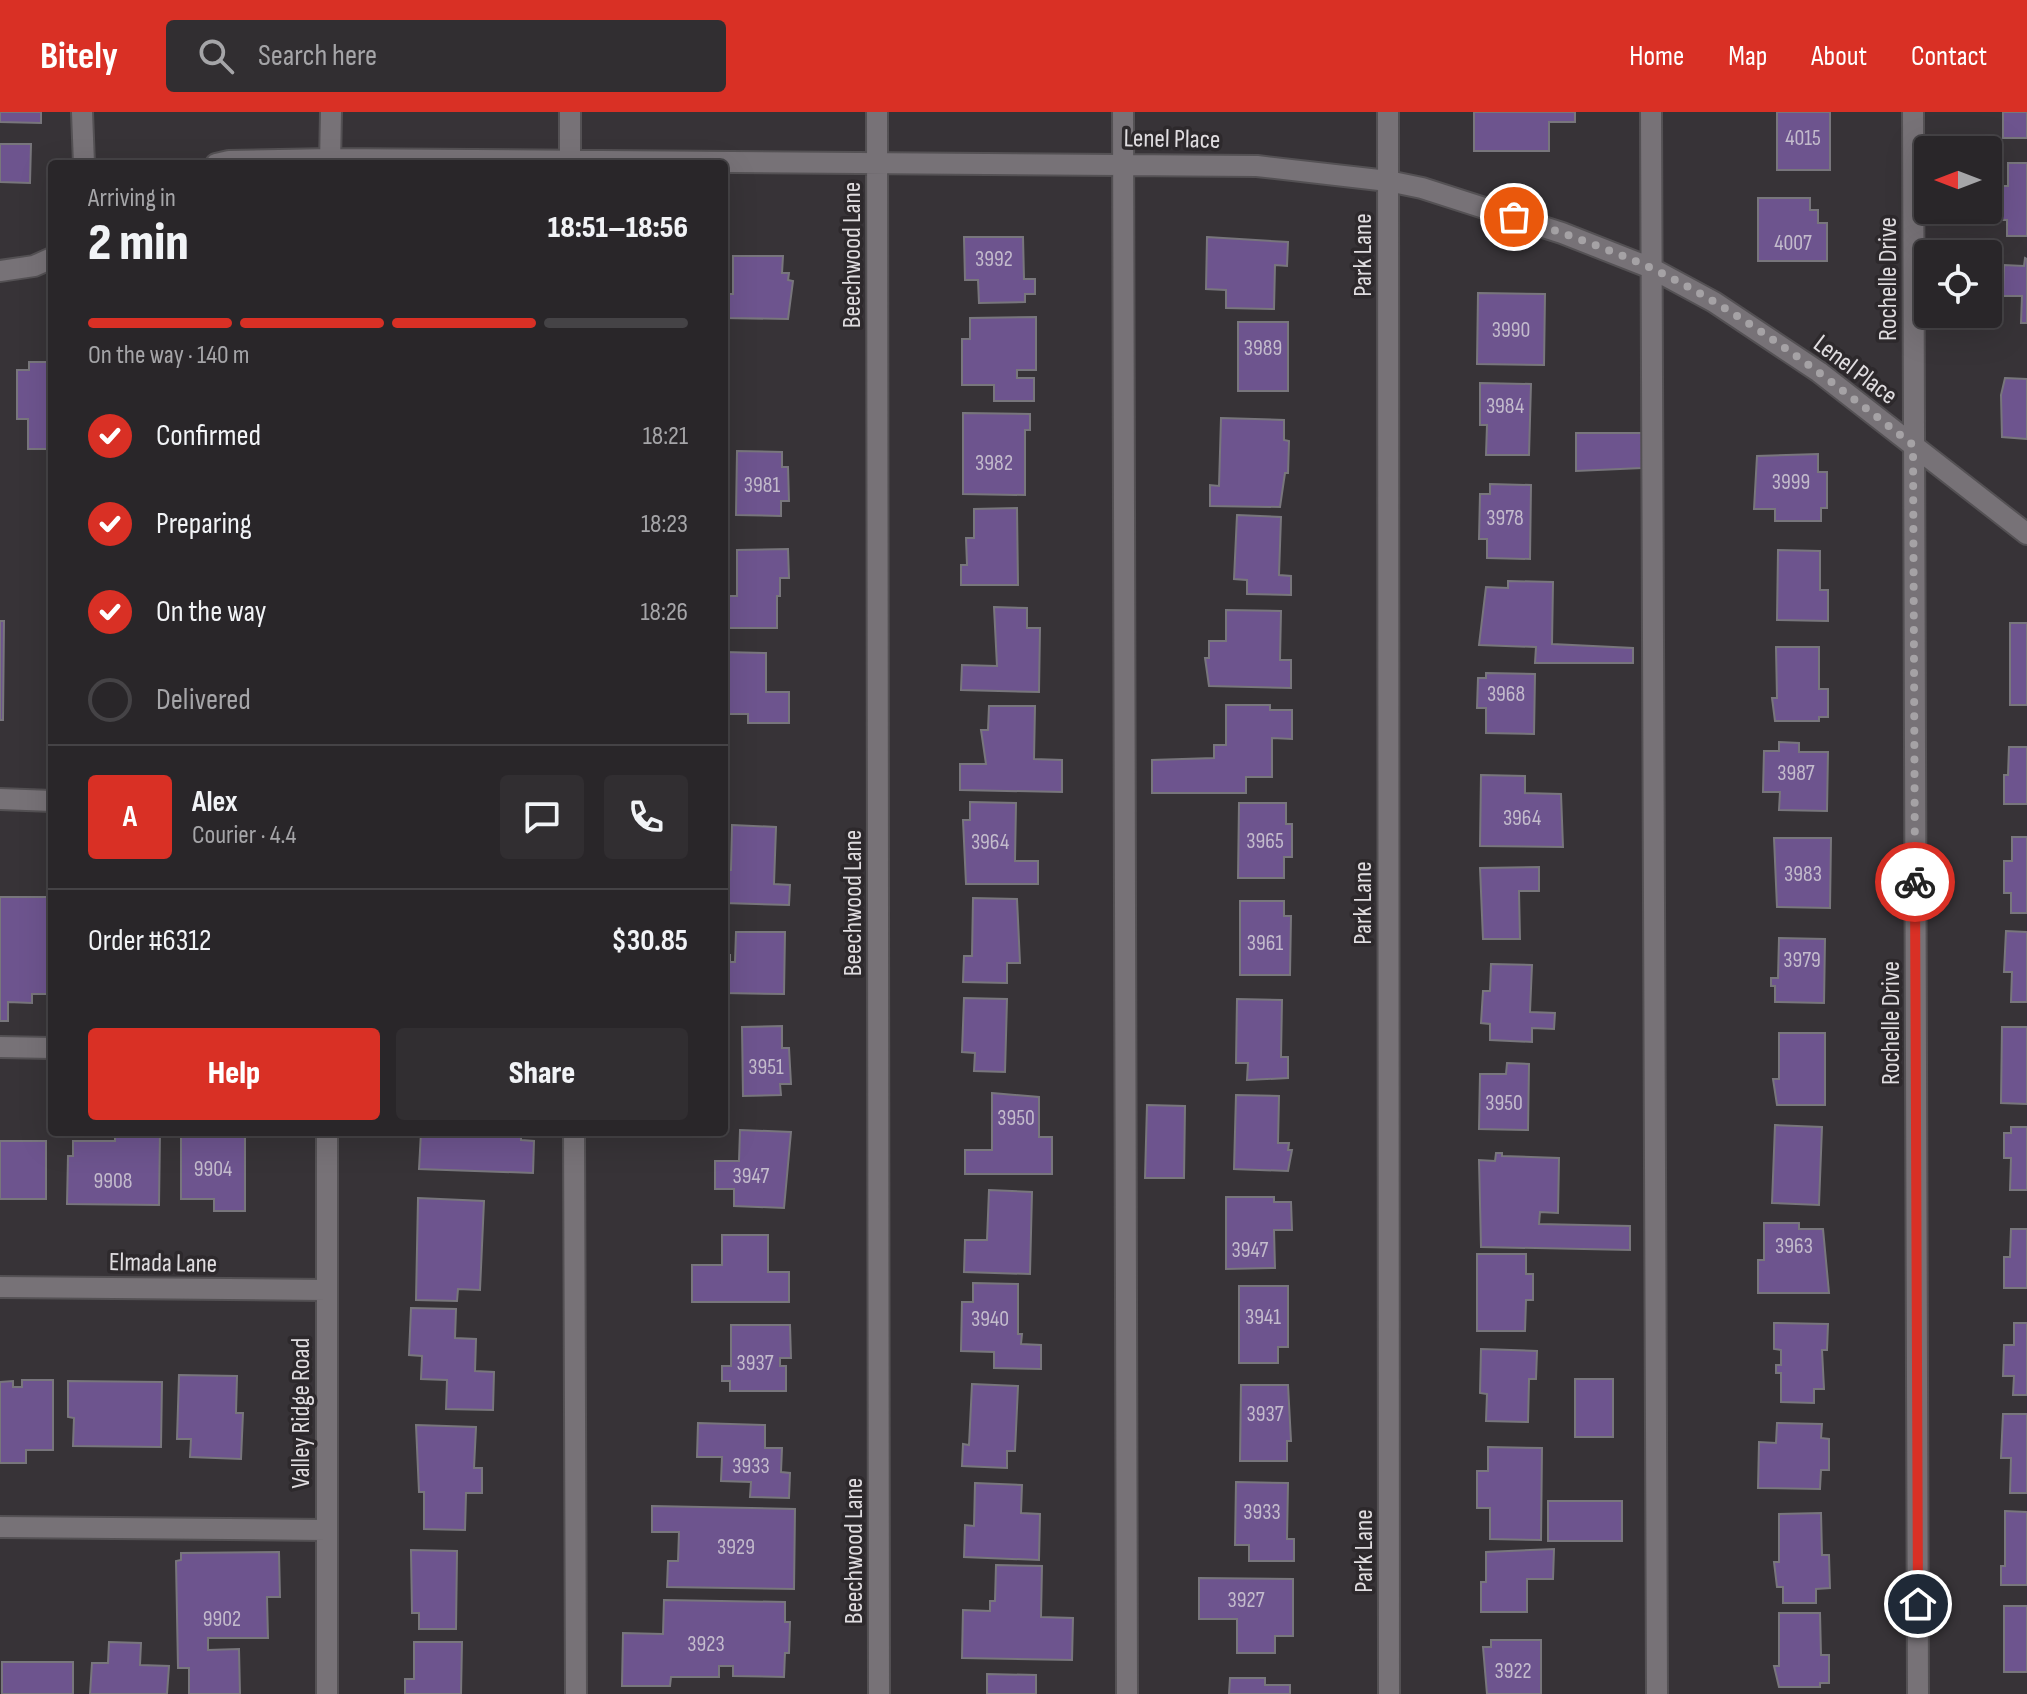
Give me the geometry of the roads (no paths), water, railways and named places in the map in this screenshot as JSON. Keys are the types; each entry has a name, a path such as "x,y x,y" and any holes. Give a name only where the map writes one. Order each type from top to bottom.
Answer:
{"street":[{"path":"82,112 84,160"},
{"path":"330,160 331,112"},
{"path":"570,112 570,160"},
{"name":"Beechwood Lane","path":"877,112 879,1694"},
{"path":"1123,112 1127,1694"},
{"name":"Park Lane","path":"1388,112 1389,1694"},
{"path":"1651,112 1657,1694"},
{"name":"Rochelle Drive","path":"1913,112 1918,1694"},
{"name":"Lenel Place","path":"728,162 1257,166 1388,181 1490,209 1651,268 1714,302 1819,372 2027,534"},
{"path":"0,271 34,266 48,260"},
{"path":"0,799 48,801"},
{"path":"0,1047 48,1048"},
{"name":"Valley Ridge Road","path":"327,1136 327,1694"},
{"path":"574,1136 576,1694"},
{"name":"Elmada Lane","path":"0,1287 326,1290"},
{"path":"0,1527 326,1530"}]}
